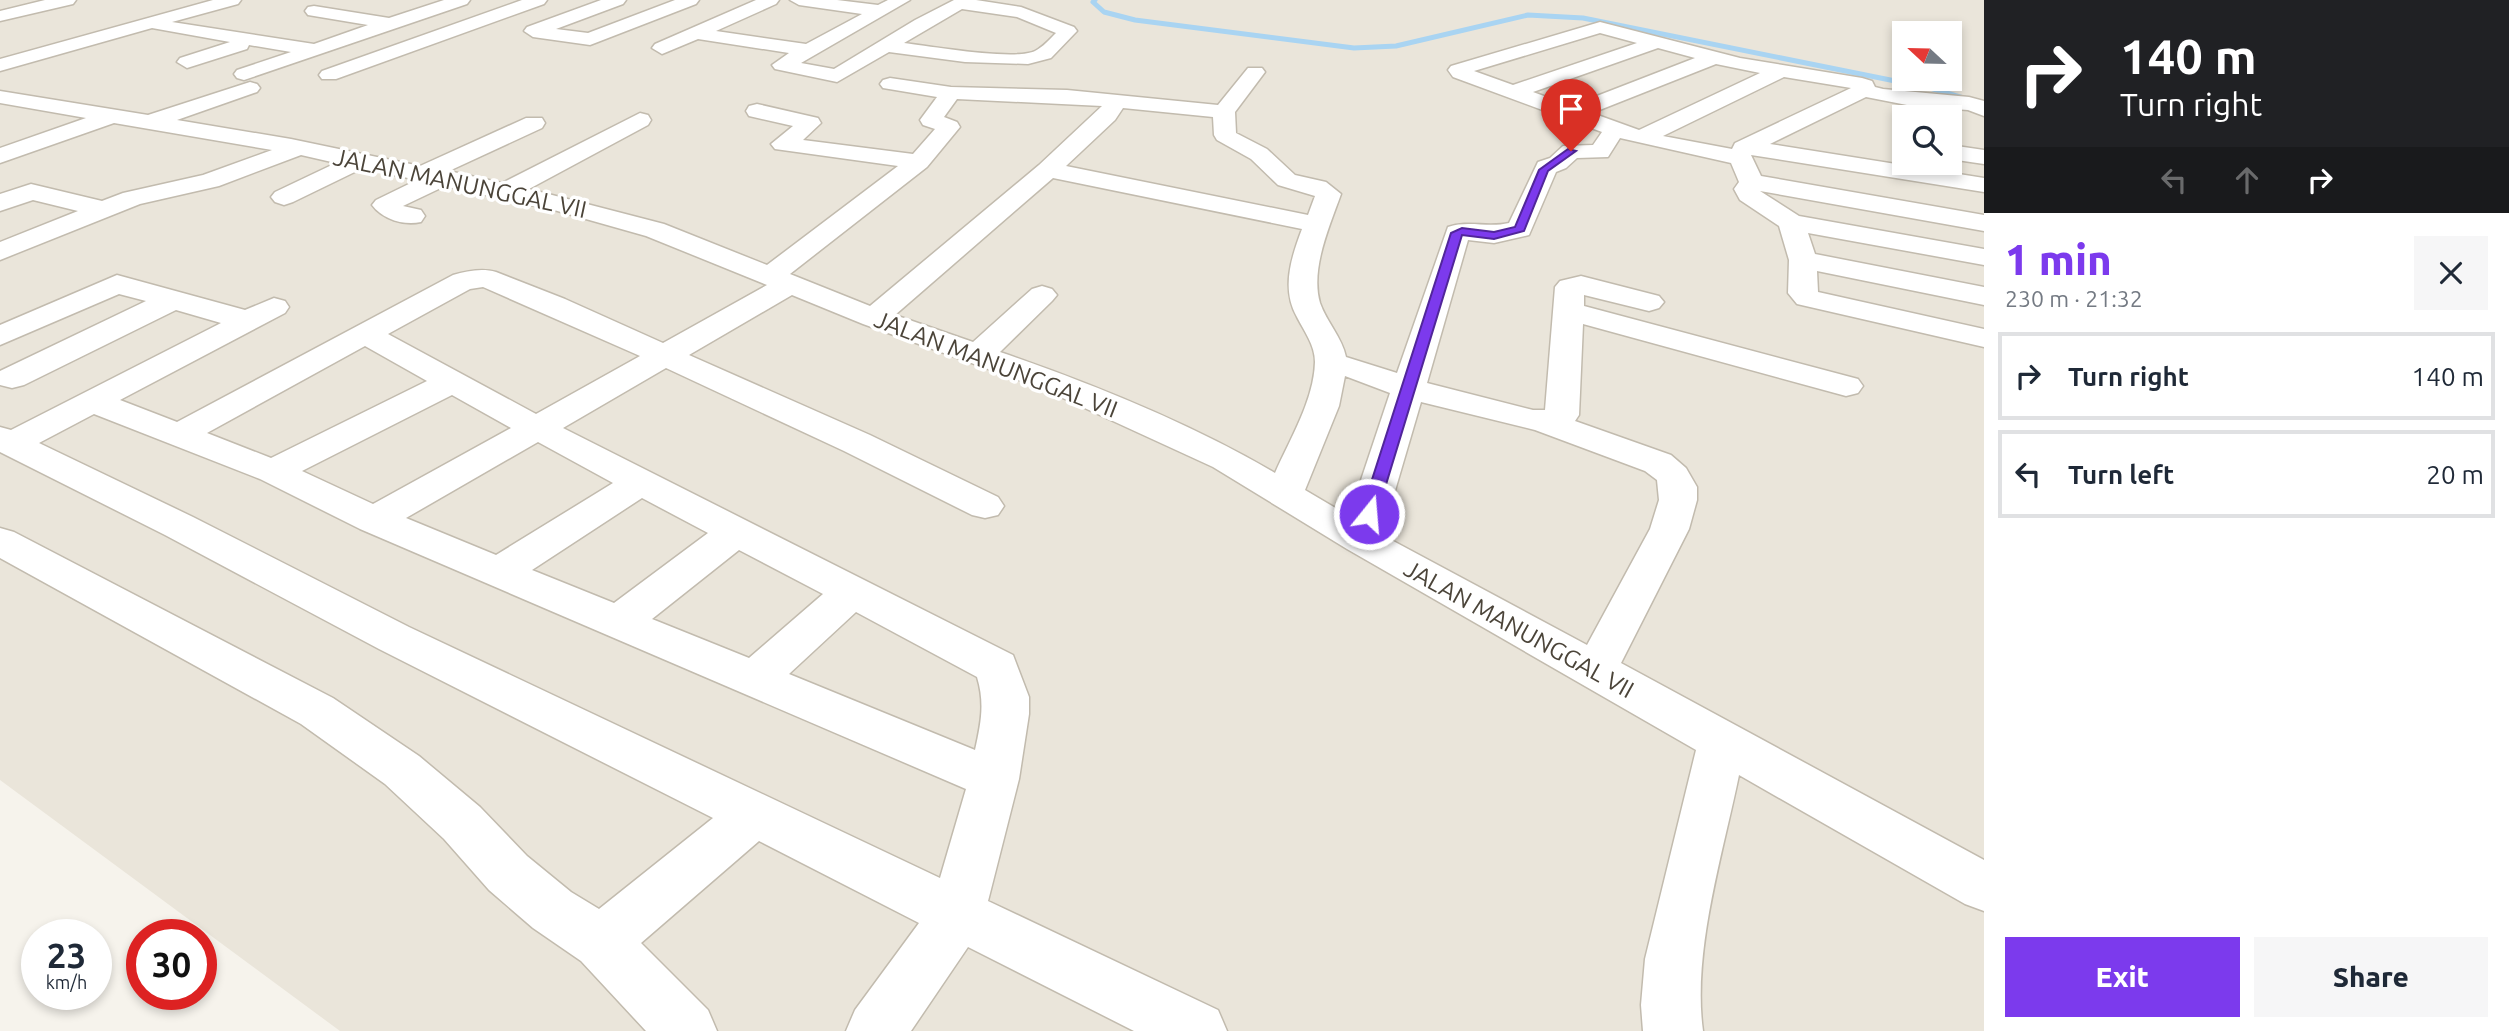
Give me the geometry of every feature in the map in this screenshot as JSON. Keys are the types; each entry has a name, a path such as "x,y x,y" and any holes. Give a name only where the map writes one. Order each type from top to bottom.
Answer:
{"street":[{"path":"0,65 232,0"},
{"path":"150,122 296,57 461,0"},
{"path":"329,75 538,0"},
{"path":"617,0 533,31 590,39 690,0"},
{"path":"662,48 770,0"},
{"path":"799,0 921,24"},
{"path":"886,46 961,56 1031,59 1042,55 1068,32 1065,28 1021,12 965,2 921,24 837,76 782,65 901,0"},
{"path":"336,15 369,4"},
{"path":"314,11 391,24"},
{"path":"1001,26 1021,12"},
{"path":"0,16 71,14 112,33"},
{"path":"738,14 778,20"},
{"path":"150,24 317,50"},
{"path":"818,26 845,30"},
{"path":"1864,90 1866,85 1862,84 1779,72 1713,58 1595,27 1458,71 1627,134 1984,223"},
{"path":"191,32 201,37 296,57"},
{"path":"695,33 807,50"},
{"path":"961,56 981,41"},
{"path":"1513,92 1655,43"},
{"path":"187,62 240,45"},
{"path":"1570,114 1713,58"},
{"path":"1255,72 1224,112 1225,135 1269,161 1283,178 1323,188 1328,194 1301,281 1310,313 1329,347 1331,364 1322,406 1285,493"},
{"path":"1361,540 1457,233 1462,231 1494,235 1520,229 1544,170 1571,151 1600,152 1627,134 1779,72"},
{"path":"901,86 890,84 951,93 1117,101 1224,112"},
{"path":"1741,161 1789,128 1864,90 1929,102 1966,103 1984,110"},
{"path":"374,520 665,356 779,281 919,162 949,127 931,120 951,93"},
{"path":"782,95 756,111 810,122 783,145 919,162"},
{"path":"874,318 1048,170 1107,115 1117,101"},
{"name":"JALAN MANUNGGAL VII","path":"10,103 150,122 509,190 655,230 874,318 1053,381 1226,459 1361,540 1984,887"},
{"path":"1833,107 1892,117"},
{"path":"0,156 112,116"},
{"path":"509,190 640,120"},
{"path":"412,216 389,210 385,205 435,175 534,123"},
{"path":"1789,128 1828,134"},
{"path":"0,252 103,209 147,194 210,181 298,148"},
{"path":"1962,154 1984,157"},
{"path":"284,197 361,160"},
{"path":"1741,161 1984,185"},
{"path":"1741,161 1749,195 1791,222 1984,257"},
{"path":"1048,170 1319,225"},
{"path":"1323,188 1344,176"},
{"path":"0,203 31,192 103,209"},
{"path":"1791,222 1803,260 1803,293 1816,302 1984,338"},
{"path":"1803,260 1984,296"},
{"path":"180,434 364,332 463,281 486,278 903,464 985,506"},
{"path":"0,335 117,284 174,299 262,314 90,404 7,440"},
{"path":"1542,421 1556,419 1562,415 1570,287 1575,284 1649,302"},
{"path":"980,354 1042,295"},
{"path":"6,376 174,299"},
{"path":"0,307 39,317"},
{"path":"1568,311 1846,386"},
{"path":"364,332 537,428 997,667 1006,697 1006,714 994,779 957,916 876,1031"},
{"path":"1331,364 1354,368 1408,388 1542,421 1658,463 1674,475 1679,501 1665,537 1611,646 1594,671"},
{"path":"6,376 180,434 273,471 374,520 994,779"},
{"path":"273,471 451,382"},
{"path":"7,440 394,638 957,916 1197,1031"},
{"path":"499,572 642,481"},
{"path":"619,622 737,531"},
{"path":"0,541 317,711 402,770 462,823 508,873 552,910 601,942 687,1031"},
{"path":"754,679 853,591"},
{"path":"1673,1031 1670,1005 1673,959 1722,743"},
{"path":"601,942 755,814"}],"shaded area":[{"path":"0,0 1984,0 1984,1031 340,1031 217,940 217,919 188,919 0,780"}],"waterway":[{"path":"1095,0 1093,2 1104,12 1135,20 1354,48 1396,46 1528,15 1583,18 1930,88 1984,104"}],"route":[{"path":"1369,514 1457,233 1462,231 1494,235 1520,229 1544,170 1558,163 1571,151"}]}
